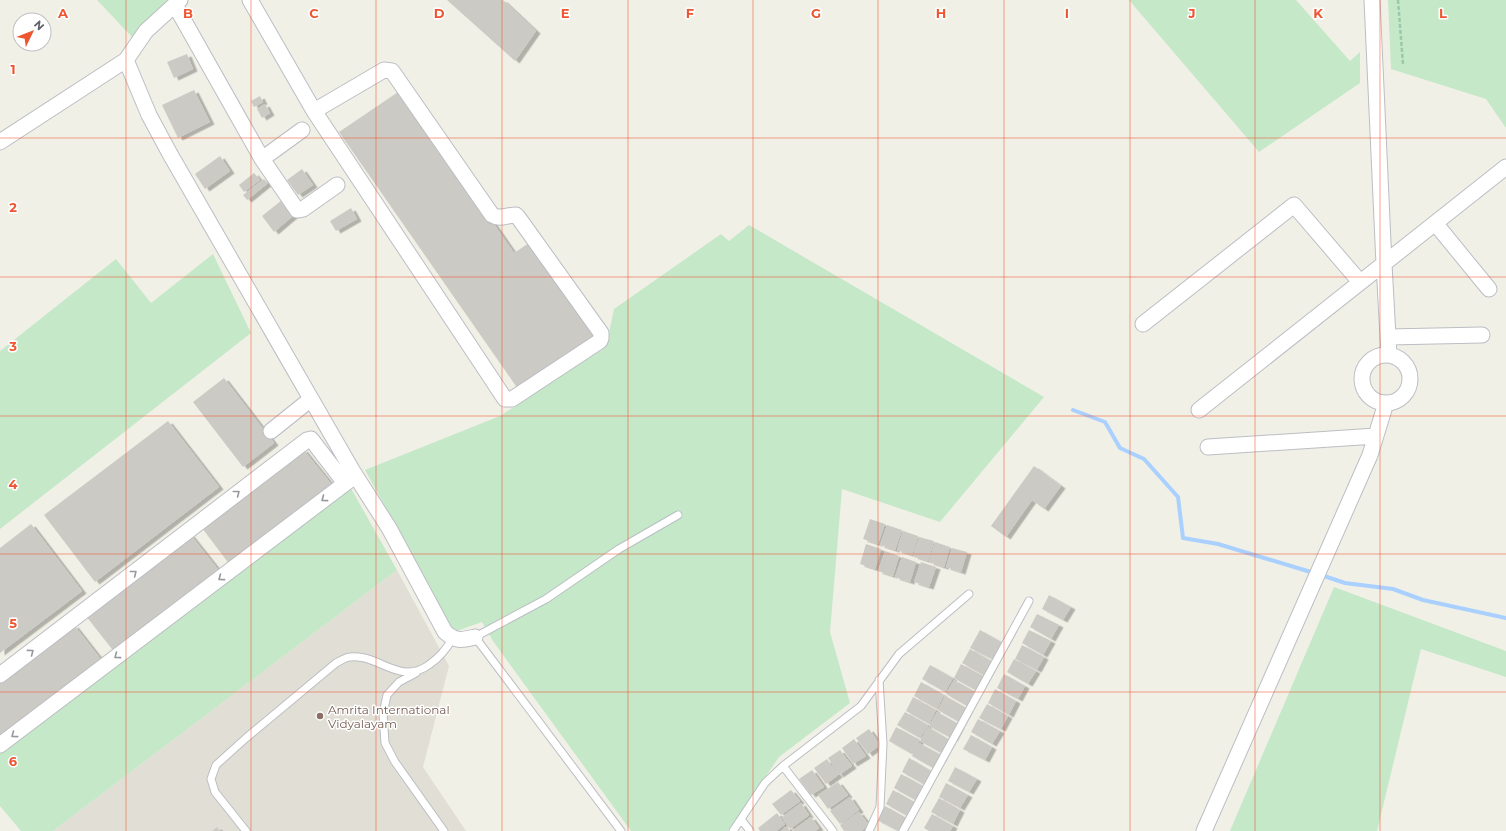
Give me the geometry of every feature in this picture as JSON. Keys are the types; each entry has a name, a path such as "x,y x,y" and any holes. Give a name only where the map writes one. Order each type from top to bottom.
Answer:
{"street":[{"path":"250,0 314,111 505,399 512,399 602,338 601,333 518,217 512,215 499,218 492,215 392,71 384,70 314,111"},
{"path":"1372,0 1389,355"},
{"path":"0,142 126,60 146,31 177,2 262,159 297,210 303,209 337,185"},
{"path":"126,60 149,115 311,399 349,477"},
{"path":"262,159 302,130"},
{"path":"1199,410 1506,167"},
{"path":"1143,324 1294,205 1360,282"},
{"path":"1435,223 1489,289"},
{"path":"1388,337 1482,335"},
{"path":"1389,355 1396,357 1407,366 1410,373 1410,380 1406,394 1395,402 1386,403 1376,401 1370,397 1366,393 1362,380 1365,366 1370,361 1375,357 1389,355"},
{"path":"271,431 311,399"},
{"path":"1204,831 1370,455 1386,403"},
{"path":"1208,447 1376,436"},
{"path":"0,676 307,440 311,439 349,477 389,528 445,632 452,638 462,640 475,637"},
{"path":"0,745 349,477"}],"lane":[{"path":"621,831 475,637 546,599 619,549 678,515"},
{"path":"733,831 765,783 783,766 861,706 879,679 899,654 969,594"},
{"path":"903,831 1029,601"},
{"path":"444,831 395,762 386,743 383,714 386,695 399,682 423,669 441,656 452,638"},
{"path":"246,831 215,792 211,779 216,765 221,760 336,663 350,656 367,659 390,668 410,673 423,669"},
{"path":"869,831 880,807 883,744 879,679"},
{"path":"783,766 833,831"},
{"path":"741,818 750,831"}],"path":[{"path":"1398,0 1403,64"}],"shaded area":[{"name":"Amrita International Vidyalayam","path":"397,570 449,666 423,767 466,831 53,831"}],"green space":[{"path":"97,0 171,0 133,38"},
{"path":"1129,0 1296,0 1350,61 1360,52 1360,83 1259,152"},
{"path":"1388,0 1506,0 1506,128 1486,99 1391,69"},
{"path":"749,225 1044,397 940,522 842,489 830,632 850,703 779,757 728,831 631,831 493,641 482,622 454,632 365,470 500,416 606,347 614,309 721,234 729,241"},
{"path":"213,254 251,333 0,529 0,351 116,259 151,303"},
{"path":"349,485 397,570 53,831 21,831 0,806 0,751"},
{"path":"1334,587 1506,651 1506,677 1421,649 1377,831 1230,831"}],"building":[{"path":"447,0 503,0 536,31 515,61"},
{"path":"187,54 193,69 174,78 167,62"},
{"path":"194,90 210,122 178,138 162,105"},
{"path":"401,90 514,253 532,241 597,335 518,389 339,132"},
{"path":"260,96 263,102 254,107 251,101"},
{"path":"265,104 270,113 262,118 257,109"},
{"path":"220,156 230,171 205,189 195,174"},
{"path":"302,169 313,185 298,195 287,180"},
{"path":"254,173 260,180 244,192 239,185"},
{"path":"264,179 268,183 247,200 243,195"},
{"path":"282,200 294,215 274,232 262,216"},
{"path":"351,208 357,219 336,231 330,221"},
{"path":"224,378 274,443 243,467 193,402"},
{"path":"168,421 219,487 95,582 44,515"},
{"path":"303,449 332,485 230,565 202,528"},
{"path":"1034,466 1061,486 1044,509 1032,500 1006,537 991,526"},
{"path":"870,519 885,524 878,544 863,539"},
{"path":"31,524 82,591 0,653 0,548"},
{"path":"887,525 902,530 895,550 880,545"},
{"path":"903,531 918,536 912,555 897,550"},
{"path":"190,534 220,572 115,653 86,616"},
{"path":"919,537 934,541 928,561 913,556"},
{"path":"935,542 950,547 944,567 929,562"},
{"path":"866,544 881,549 875,569 860,564"},
{"path":"952,548 967,552 961,572 946,567"},
{"path":"885,551 899,556 893,576 878,571"},
{"path":"902,557 916,562 910,582 895,577"},
{"path":"921,562 936,567 929,587 914,582"},
{"path":"1049,595 1071,607 1063,620 1042,609"},
{"path":"1037,614 1059,625 1051,639 1030,627"},
{"path":"74,625 103,662 0,739 0,683"},
{"path":"980,630 1003,643 994,660 970,648"},
{"path":"1029,630 1051,641 1043,655 1022,643"},
{"path":"1022,645 1044,657 1037,670 1015,659"},
{"path":"970,649 993,662 985,676 962,663"},
{"path":"1014,659 1036,671 1028,684 1007,672"},
{"path":"961,664 985,677 977,691 954,678"},
{"path":"930,665 953,678 945,692 922,679"},
{"path":"1004,674 1025,686 1018,699 997,688"},
{"path":"954,680 977,693 969,707 946,694"},
{"path":"921,682 944,695 937,709 914,696"},
{"path":"995,689 1016,701 1009,715 988,703"},
{"path":"945,696 968,709 961,723 938,710"},
{"path":"913,697 936,710 929,724 906,711"},
{"path":"987,704 1008,716 1001,729 979,718"},
{"path":"905,712 928,725 920,738 897,725"},
{"path":"937,712 960,725 953,739 929,726"},
{"path":"978,719 1000,731 992,744 971,732"},
{"path":"896,727 920,740 912,754 889,741"},
{"path":"928,727 951,741 943,754 920,741"},
{"path":"869,729 880,745 868,754 856,738"},
{"path":"971,735 992,747 985,760 963,749"},
{"path":"854,739 866,756 853,764 842,748"},
{"path":"919,743 943,756 935,769 912,756"},
{"path":"840,750 852,766 839,775 828,758"},
{"path":"909,758 933,772 925,785 902,772"},
{"path":"827,759 838,775 826,784 814,768"},
{"path":"955,767 977,779 969,792 948,781"},
{"path":"812,770 824,787 811,795 799,779"},
{"path":"901,774 925,787 917,801 894,788"},
{"path":"838,782 848,795 828,809 818,795"},
{"path":"946,783 968,795 960,808 939,797"},
{"path":"791,790 800,801 781,815 772,804"},
{"path":"893,790 916,803 909,817 886,804"},
{"path":"850,797 859,810 840,824 830,811"},
{"path":"939,798 960,810 953,824 931,812"},
{"path":"801,803 809,815 790,829 782,817"},
{"path":"885,806 908,819 901,831 898,831 877,820"},
{"path":"859,812 869,825 861,831 844,831 840,825"},
{"path":"777,813 785,824 776,831 760,831 758,828"},
{"path":"932,814 953,826 950,831 929,831 924,828"},
{"path":"811,817 819,828 815,831 792,831"},
{"path":"787,826 790,831 781,831"},
{"path":"217,827 220,831 212,831"}],"waterway":[{"path":"1073,410 1105,422 1120,448 1144,459 1178,497 1183,538 1218,544 1314,573"},
{"path":"1321,575 1345,583 1393,589 1423,600 1506,618"}],"place":[{"name":"Amrita International Vidyalayam","path":"320,716"}]}
